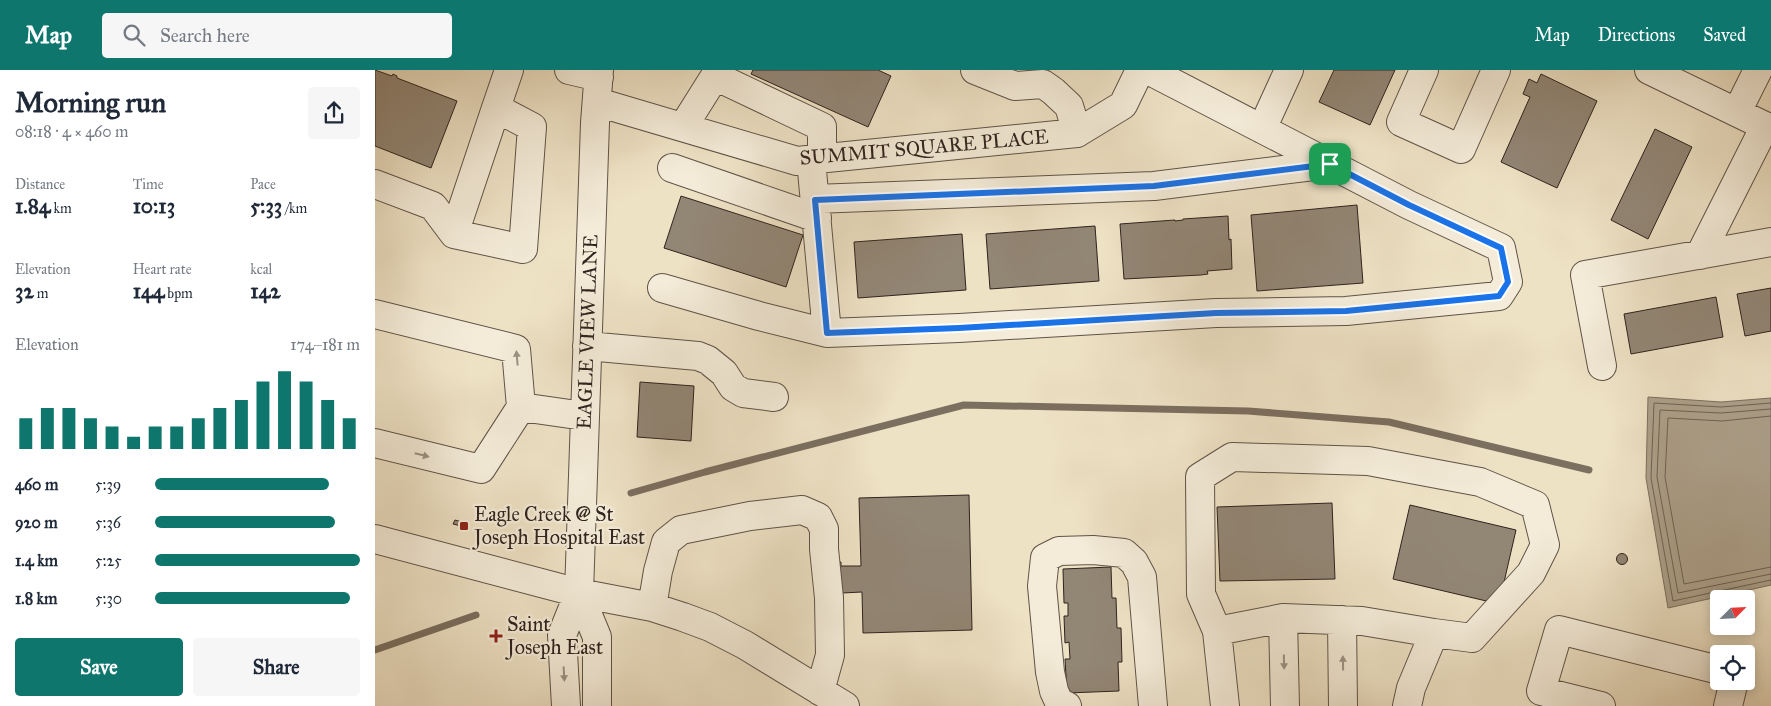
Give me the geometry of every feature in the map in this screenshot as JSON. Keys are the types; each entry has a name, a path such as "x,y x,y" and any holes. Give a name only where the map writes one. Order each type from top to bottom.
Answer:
{"street":[{"path":"454,234 509,70"},
{"name":"SUMMIT SQUARE PLACE","path":"569,70 683,127 797,162 1077,132 1123,105 1140,70"},
{"path":"662,288 827,333 1216,313 1346,311 1499,296 1508,282 1501,248 1409,205 1148,70"},
{"path":"1262,129 1289,70"},
{"path":"1424,70 1401,122 1461,149 1496,70"},
{"path":"1649,70 1768,127 1700,255"},
{"path":"1737,112 1758,70"},
{"path":"985,72 1015,86 1043,84 1058,80 1077,132"},
{"path":"683,127 715,76 822,127 817,160 816,209 827,333"},
{"name":"EAGLE VIEW LANE","path":"579,593 595,122 598,83"},
{"path":"375,184 433,206 454,234 523,249 532,127 496,108"},
{"path":"672,168 816,209 1154,186 1330,164"},
{"path":"1602,366 1585,275 1771,242"},
{"path":"375,314 516,349 521,407 481,469 375,443"},
{"path":"587,346 698,356 708,360 723,373 733,387 743,393 774,397"},
{"path":"521,407 585,416"},
{"path":"1217,630 1283,618 1362,621 1473,638 1531,573 1545,544 1535,505 1480,482 1367,461 1232,457 1200,477 1201,594 1217,630 1225,706"},
{"path":"652,607 658,570 666,542 681,530 749,516 802,510 818,518 824,529 823,549 829,598 830,655 820,691"},
{"path":"375,539 579,593 652,607 710,628 745,645 845,706"},
{"path":"1067,706 1059,702 1054,691 1050,672 1042,586 1045,558 1059,551 1093,550 1125,553 1134,562 1143,577 1153,706"},
{"path":"566,706 562,635 579,593"},
{"path":"579,593 597,637 597,706"},
{"path":"1283,618 1285,706"},
{"path":"1342,620 1343,706"},
{"path":"1601,706 1541,691 1559,630 1710,668"},
{"path":"1407,706 1411,688 1434,633"},
{"path":"1728,706 1732,690"}],"water":[{"path":"1648,397 1721,402 1771,398 1771,585 1749,590 1710,590 1710,599 1668,608 1646,478"}],"building":[{"path":"375,70 392,76 393,74 397,78 457,101 431,168 375,146"},
{"path":"753,70 878,70 891,76 868,127 751,74"},
{"path":"1334,70 1395,70 1370,125 1319,102"},
{"path":"1541,74 1597,101 1557,188 1501,162 1530,97 1523,94 1529,79 1537,83"},
{"path":"1655,129 1692,147 1648,239 1611,220"},
{"path":"681,196 803,235 786,287 664,248"},
{"path":"1357,205 1363,283 1257,291 1251,215"},
{"path":"1228,216 1232,269 1207,271 1208,274 1201,275 1124,279 1120,224"},
{"path":"1095,226 1099,281 990,289 986,234"},
{"path":"962,234 966,290 858,298 854,242"},
{"path":"1771,288 1771,331 1745,336 1737,294"},
{"path":"1716,297 1723,337 1631,354 1624,314"},
{"path":"640,382 694,386 691,441 637,437"},
{"path":"969,495 972,630 863,633 862,592 842,593 843,597 838,598 836,562 841,562 841,566 861,566 859,498"},
{"path":"1332,503 1335,579 1220,581 1217,507"},
{"path":"1410,505 1516,530 1499,604 1393,579"},
{"path":"455,520 462,522 461,526 453,524"},
{"path":"1620,554 1624,554 1627,559 1626,563 1620,564 1617,561 1617,557"},
{"path":"1111,567 1112,598 1116,598 1117,628 1121,628 1122,662 1118,662 1119,691 1067,693 1065,659 1070,659 1069,642 1065,643 1064,616 1068,616 1068,603 1064,603 1063,569"}],"waterway":[{"path":"631,493 964,405 1248,411 1389,422 1589,470"},
{"path":"375,650 476,615"}],"place":[{"name":"Eagle Creek @ St Joseph Hospital East","path":"464,526"},
{"name":"Saint Joseph East","path":"496,636"}],"route":[{"path":"1330,164 1409,205 1501,248 1508,282 1499,296 1346,311 1216,313 959,328 827,333 815,200 1154,186 1330,164"}]}
